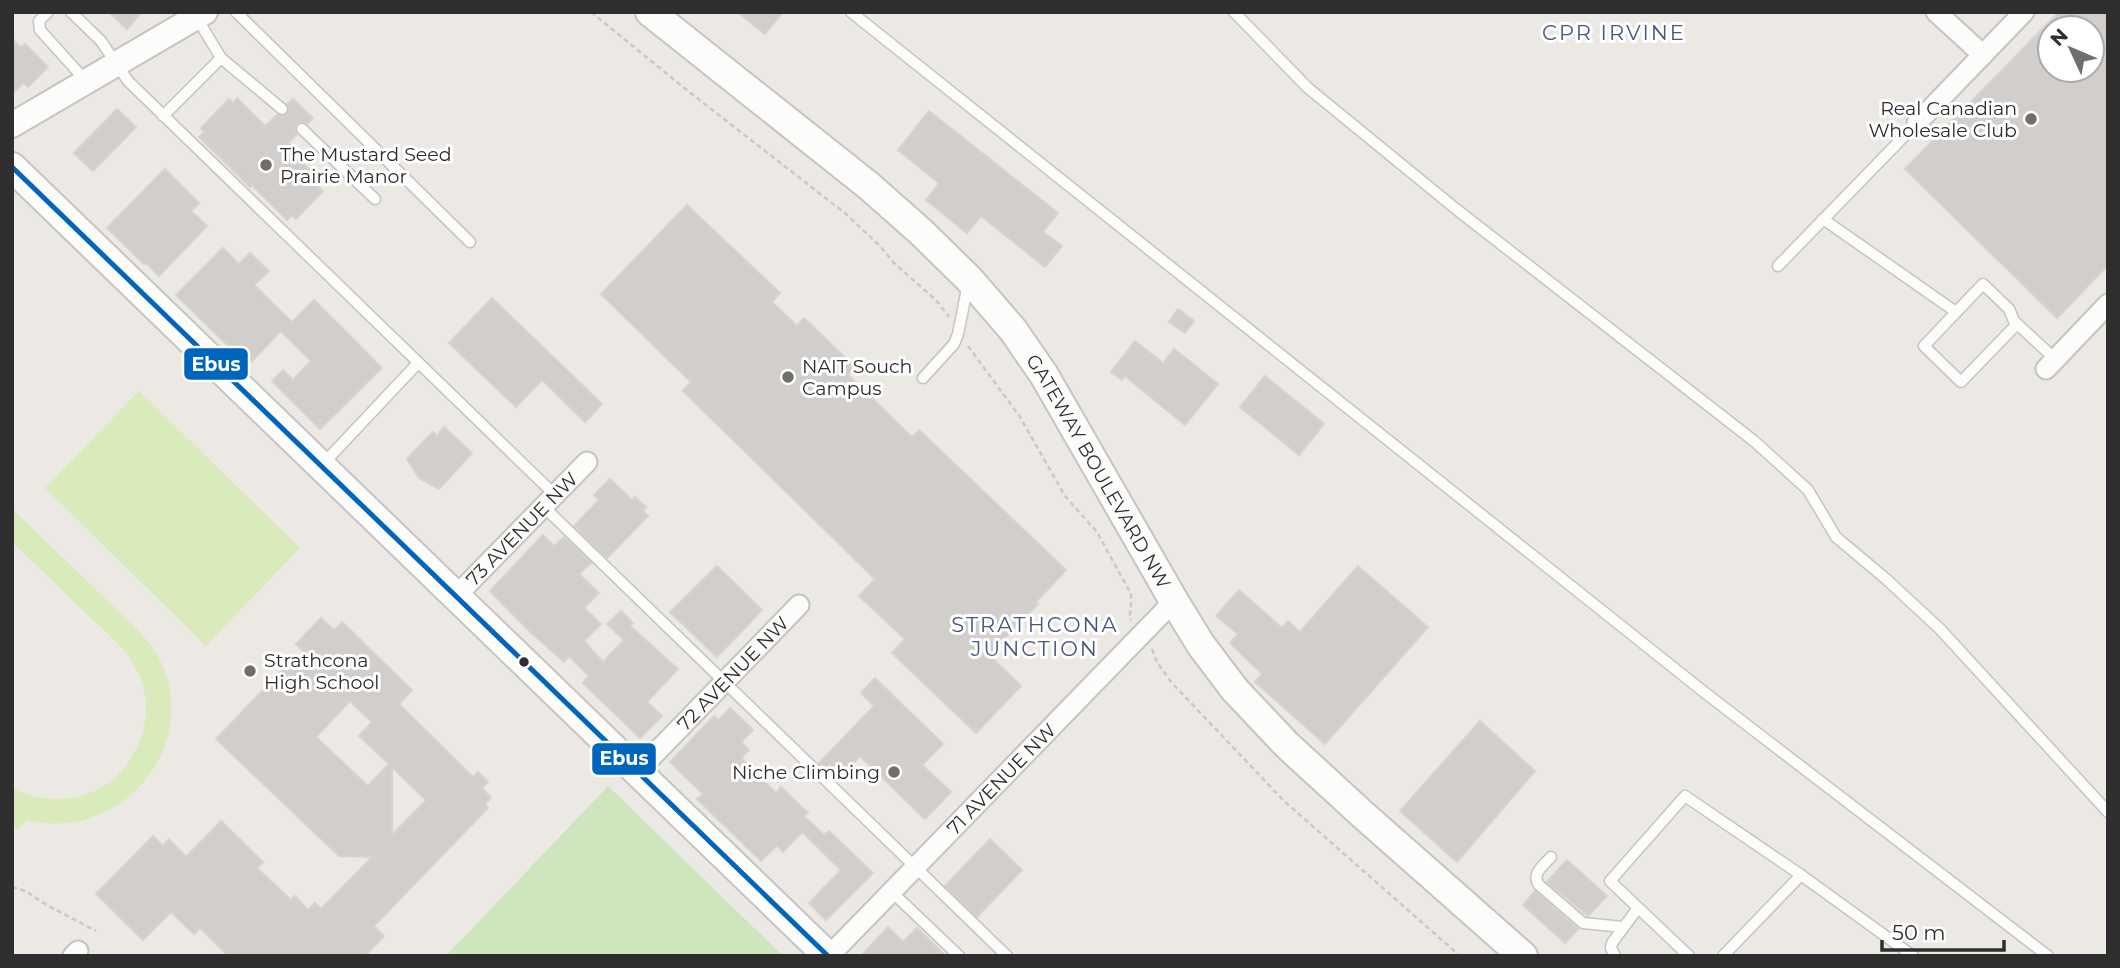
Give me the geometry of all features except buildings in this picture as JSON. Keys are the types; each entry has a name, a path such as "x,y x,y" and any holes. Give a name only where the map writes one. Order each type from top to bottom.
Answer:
{"main road":[{"name":"GATEWAY BOULEVARD NW","path":"650,12 869,186 969,279 1013,330 1044,375 1174,601 1201,645 1236,690 1287,745 1523,956"},
{"path":"12,167 829,956"}],"street":[{"path":"1936,12 1983,55"},
{"path":"1917,123 2024,12"},
{"path":"12,125 201,15"},
{"path":"2050,364 2108,304"},
{"name":"73 AVENUE NW","path":"456,596 587,462"},
{"name":"71 AVENUE NW","path":"829,956 1174,601"},
{"name":"72 AVENUE NW","path":"638,771 799,604"}],"lane":[{"path":"48,12 39,21 40,30 86,81"},
{"path":"71,12 101,41 128,81 418,363 724,681 1004,955"},
{"path":"236,12 470,242"},
{"path":"851,12 1704,692 2048,956"},
{"path":"1234,12 1319,97 1456,209 1754,441 1808,490 1836,537 1940,629 2108,812"},
{"path":"201,15 221,58 282,109"},
{"path":"163,116 221,58"},
{"path":"1778,266 1917,123"},
{"path":"302,129 375,199"},
{"path":"1824,219 1956,312"},
{"path":"923,378 954,344 969,279"},
{"path":"2017,324 1961,382 1924,346 1983,284 2009,309 2014,321 2017,324 2050,364"},
{"path":"321,465 418,363"},
{"path":"1689,956 1610,881 1685,796 1913,956"},
{"path":"1551,857 1535,875 1539,885 1583,923 1623,928"},
{"path":"1723,956 1801,875"},
{"path":"892,892 959,956"},
{"path":"1615,956 1612,943 1638,908"}],"path":[{"path":"591,12 859,226 895,264 936,300 952,323"},
{"path":"962,339 1020,417 1065,496 1097,532 1131,594 1129,617"},
{"path":"1153,650 1162,671 1184,697 1278,796 1460,956"},
{"path":"12,887 26,891 44,904 96,931"}],"green space":[{"path":"139,391 300,548 206,646 45,488"},
{"path":"12,509 141,633 160,660 170,693 170,725 161,755 144,782 121,803 92,817 61,823 27,820 18,830 12,825 12,788 34,796 58,799 82,796 104,786 129,762 138,746 146,713 141,679 125,651 12,542"},
{"path":"608,786 783,956 446,956"}],"transit line":[{"name":"Ebus","path":"12,167 828,956"}],"place":[{"name":"Real Canadian Wholesale Club","path":"2031,119"},
{"name":"The Mustard Seed Prairie Manor","path":"266,165"},
{"name":"NAIT Souch Campus","path":"788,377"},
{"name":"Strathcona High School","path":"250,671"},
{"name":"Niche Climbing","path":"894,772"}],"district":[{"name":"CPR IRVINE","path":"1614,33"},
{"name":"STRATHCONA JUNCTION","path":"1035,637"}]}
